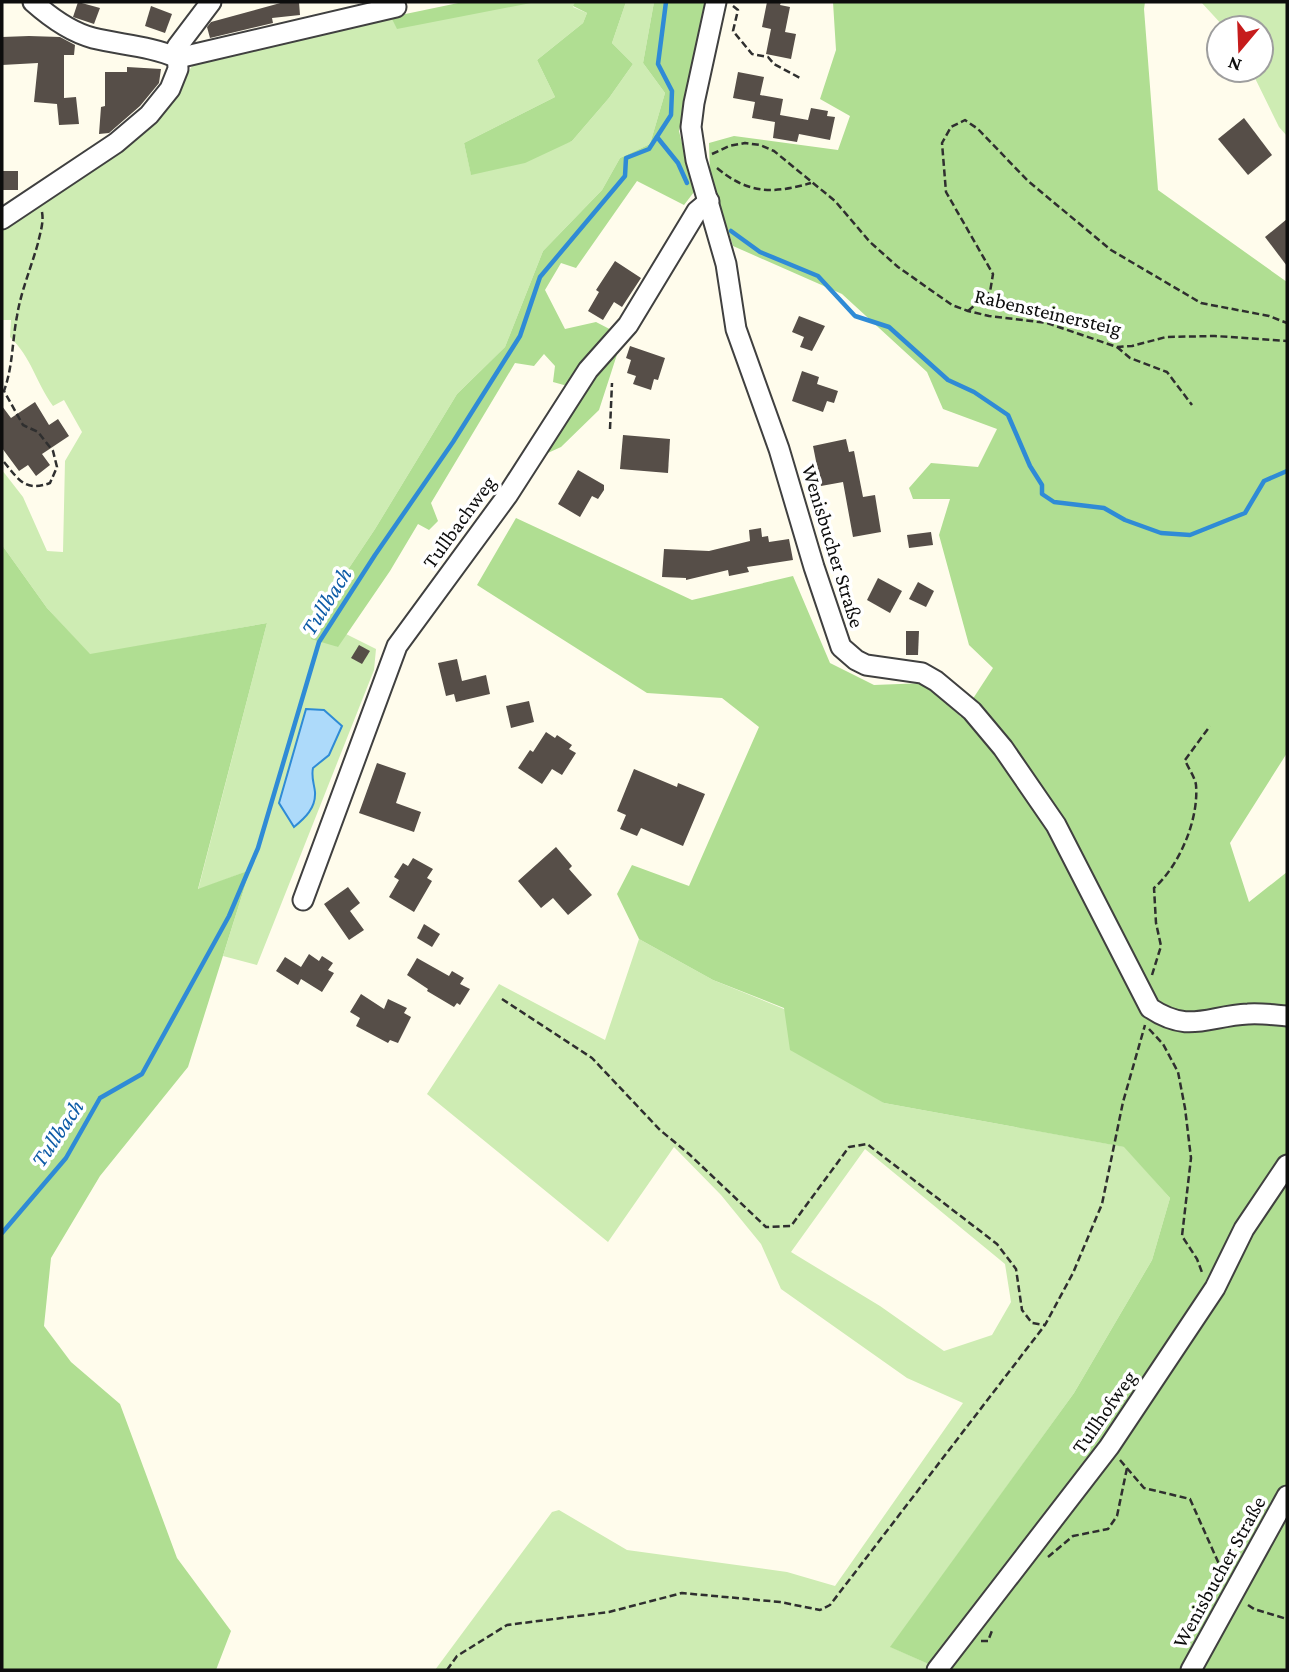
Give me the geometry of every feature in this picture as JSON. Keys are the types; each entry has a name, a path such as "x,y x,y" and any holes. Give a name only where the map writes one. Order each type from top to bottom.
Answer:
{"street":[{"path":"33,2 52,19 91,38 156,48 178,58 396,7"},
{"path":"2,219 116,143 149,115 170,89 178,69 177,47 211,2"},
{"name":"Wenisbucher Straße","path":"716,2 694,103 691,127 696,160 726,264 736,330 779,449 841,647 866,665 922,673 936,681 972,711 1003,748 1056,825 1147,1010"},
{"name":"Tullbachweg","path":"303,900 397,646 507,496 588,370 628,325 698,211 709,201"},
{"path":"1147,1010 1168,1020 1189,1023 1249,1013 1287,1016"},
{"name":"Tullhofweg","path":"937,1670 1109,1447 1215,1288 1244,1229 1287,1165"},
{"name":"Wenisbucher Straße","path":"1191,1670 1287,1496"}],"path":[{"path":"738,10 733,31 751,54 768,57 774,64 802,79"},
{"path":"968,311 990,292 993,274 946,192 942,142 951,127 965,121 978,129 1028,181 1111,250 1201,303 1269,316 1287,323"},
{"name":"Rabensteinersteig","path":"696,160 729,146 745,143 774,151 835,201 870,242 898,267 953,305 968,311 1047,323 1117,347 1166,338 1215,336 1287,341"},
{"path":"696,160 712,164 739,184 761,190 787,190 811,183"},
{"path":"4,462 21,483 37,488 50,483 57,467 53,452 38,432 23,425 4,391 13,353 22,288 44,220 40,195"},
{"path":"1117,347 1130,358 1167,372 1192,405"},
{"path":"610,429 612,383"},
{"path":"447,1670 457,1656 507,1625 609,1612 682,1593 780,1602 820,1611 830,1605 1045,1325 1073,1273 1102,1204 1123,1102 1161,946 1156,923 1154,888 1168,876 1184,849 1194,810 1196,784 1185,760 1210,726"},
{"path":"502,999 592,1058 660,1130 765,1227 790,1226 849,1147 867,1144 997,1244 1016,1269 1022,1310 1032,1323 1045,1325"},
{"path":"1147,1010 1178,1072 1191,1158 1182,1236 1197,1259 1202,1274 1215,1288"},
{"path":"1109,1447 1144,1488 1190,1499 1233,1592 1254,1609 1287,1619"},
{"path":"1045,1559 1073,1535 1108,1529 1116,1516 1128,1468"},
{"path":"960,1640 988,1641 995,1623"}],"green space":[{"path":"463,2 536,2 397,29 391,17"},
{"path":"536,2 575,2 573,7 587,13 583,23 537,60 555,97 464,143 471,174 572,141 609,98 633,64 612,43 626,2 654,2 643,63 665,93 650,144 620,158 602,190 543,251 505,347 457,394 375,529 323,607 337,647 346,634 376,649 374,670 257,965 223,956 250,870 198,890 267,623 90,655 47,608 2,545 2,470 23,497 47,551 63,552 65,461 82,432 64,400 53,406 23,353 10,337 11,320 2,320 2,211 89,156 110,159 162,110 197,59 391,17","holes":["306,709 329,755 313,768 314,803 306,816 294,827 279,802"]},
{"path":"575,2 626,2 612,43 633,64 609,98 572,141 525,163 471,175 464,143 555,97 537,60 583,23 587,13 573,6"},
{"path":"654,2 706,2 679,131 694,192 684,205 637,181 576,268 561,263 545,290 565,329 596,322 623,336 599,410 561,447 517,467 571,387 553,382 555,366 544,354 534,366 515,363 431,503 438,521 429,530 418,524 390,571 338,647 311,639 323,607 375,529 457,394 505,347 543,251 602,190 620,158 650,144 665,93 643,63"},
{"path":"833,2 1145,2 1158,190 1287,282 1287,753 1230,843 1249,902 1287,872 1287,1670 942,1670 890,1647 1074,1393 1152,1260 1170,1198 1124,1147 884,1103 790,1050 784,1008 713,980 639,939 617,894 632,865 689,886 759,727 722,698 647,693 477,585 516,518 692,600 793,576 830,663 874,685 925,683 961,717 993,668 969,645 939,535 950,499 913,499 909,488 931,463 978,467 997,429 943,409 927,372 842,294 733,246 710,175 709,143 734,136 838,150 850,116 820,99 836,50"},
{"path":"1201,2 1287,2 1287,136 1279,127 1258,84 1275,84 1275,14 1212,14"},
{"path":"2,545 47,608 90,654 267,623 198,889 250,870 188,1067 100,1176 51,1258 44,1326 71,1362 120,1404 177,1558 231,1631 216,1670 2,1670"},
{"path":"639,939 713,980 784,1009 884,1103 1125,1147 1170,1198 1152,1260 1074,1393 891,1647 942,1670 435,1670 552,1512 559,1510 627,1550 787,1572 835,1586 963,1403 907,1378 781,1289 761,1244 721,1195 674,1147 608,1242 427,1094 499,984 605,1040","holes":["865,1149 1005,1264 1011,1302 992,1335 944,1351 880,1306 791,1252"]}],"water":[{"path":"306,709 324,710 342,726 329,755 313,768 314,803 306,816 294,827 279,803"}],"building":[{"path":"78,2 100,8 94,24 73,17"},
{"path":"284,2 299,2 300,15 272,18 273,23 210,38 207,27 211,22"},
{"path":"767,2 781,2 780,5 790,7 785,32 796,34 791,59 766,54 771,29 762,27"},
{"path":"151,6 172,14 165,33 145,26"},
{"path":"2,37 60,37 75,45 74,55 64,55 64,98 76,97 79,124 59,125 57,104 34,102 38,63 2,65"},
{"path":"127,67 161,69 159,83 140,106 109,133 99,134 101,107 105,106 105,72 127,72"},
{"path":"738,72 764,77 760,95 783,99 780,115 808,120 811,108 828,111 827,116 835,117 830,140 799,134 797,142 773,138 775,122 752,118 755,102 733,98"},
{"path":"1244,118 1272,155 1248,175 1218,139"},
{"path":"2,171 18,171 18,190 2,190"},
{"path":"1287,219 1287,266 1265,237"},
{"path":"615,261 641,278 622,307 614,302 603,320 588,311 599,292 596,290"},
{"path":"799,316 825,326 812,351 800,347 804,337 792,332"},
{"path":"630,346 665,358 658,380 654,379 651,390 633,384 636,376 627,373 631,360 626,358"},
{"path":"802,371 819,377 817,384 838,391 834,403 827,401 823,412 792,401"},
{"path":"35,402 49,425 58,419 69,436 42,454 50,465 36,476 28,465 19,471 2,448 2,406 11,418"},
{"path":"623,435 670,439 668,473 620,469"},
{"path":"846,439 849,452 854,451 863,497 875,495 881,532 853,537 843,482 821,486 813,446"},
{"path":"578,470 604,485 598,499 592,496 580,517 558,504"},
{"path":"761,528 762,537 768,536 769,542 789,539 793,560 747,567 749,572 729,576 728,570 686,580 662,577 664,549 709,551 750,541 749,530"},
{"path":"931,532 933,545 909,548 907,535"},
{"path":"878,578 902,591 890,613 867,600"},
{"path":"918,582 934,591 926,607 909,599"},
{"path":"906,631 919,631 918,655 906,655"},
{"path":"359,645 370,651 362,664 351,658"},
{"path":"457,659 462,681 486,675 490,694 456,702 454,694 446,696 438,663"},
{"path":"529,701 534,722 511,728 506,706"},
{"path":"546,732 555,738 557,735 572,745 569,749 576,753 562,775 552,769 542,784 518,768"},
{"path":"377,763 406,773 396,803 421,812 414,832 359,813"},
{"path":"634,769 677,787 678,783 705,794 683,846 641,828 637,836 620,829 626,815 617,811"},
{"path":"556,847 572,866 569,869 592,895 568,915 553,898 541,908 518,881"},
{"path":"413,858 433,869 427,878 432,881 414,912 389,897 399,880 394,877 403,863 408,866"},
{"path":"348,887 360,903 350,911 364,930 349,940 324,904"},
{"path":"424,924 440,934 432,947 417,938"},
{"path":"309,954 319,961 322,956 333,963 328,970 334,973 322,992 301,979 298,985 276,971 285,957 301,967"},
{"path":"417,958 449,976 452,971 464,978 460,984 470,989 460,1005 457,1003 454,1007 407,975"},
{"path":"361,994 384,1009 388,999 407,1008 404,1013 411,1017 398,1043 390,1040 388,1043 356,1026 360,1018 350,1012"}],"waterway":[{"name":"Tullbach","path":"2,1233 66,1158 100,1098 142,1074 229,916 258,848 319,642 453,442 520,336 540,277 625,176 626,158 649,149 671,115 672,91 658,64 666,2"},
{"path":"657,137 678,163 687,183"},
{"path":"731,231 760,252 818,276 855,316 889,327 948,380 974,392 1008,415 1030,466 1042,485 1042,494 1054,502 1104,508 1125,520 1161,533 1190,535 1245,513 1264,481 1287,471"}]}
